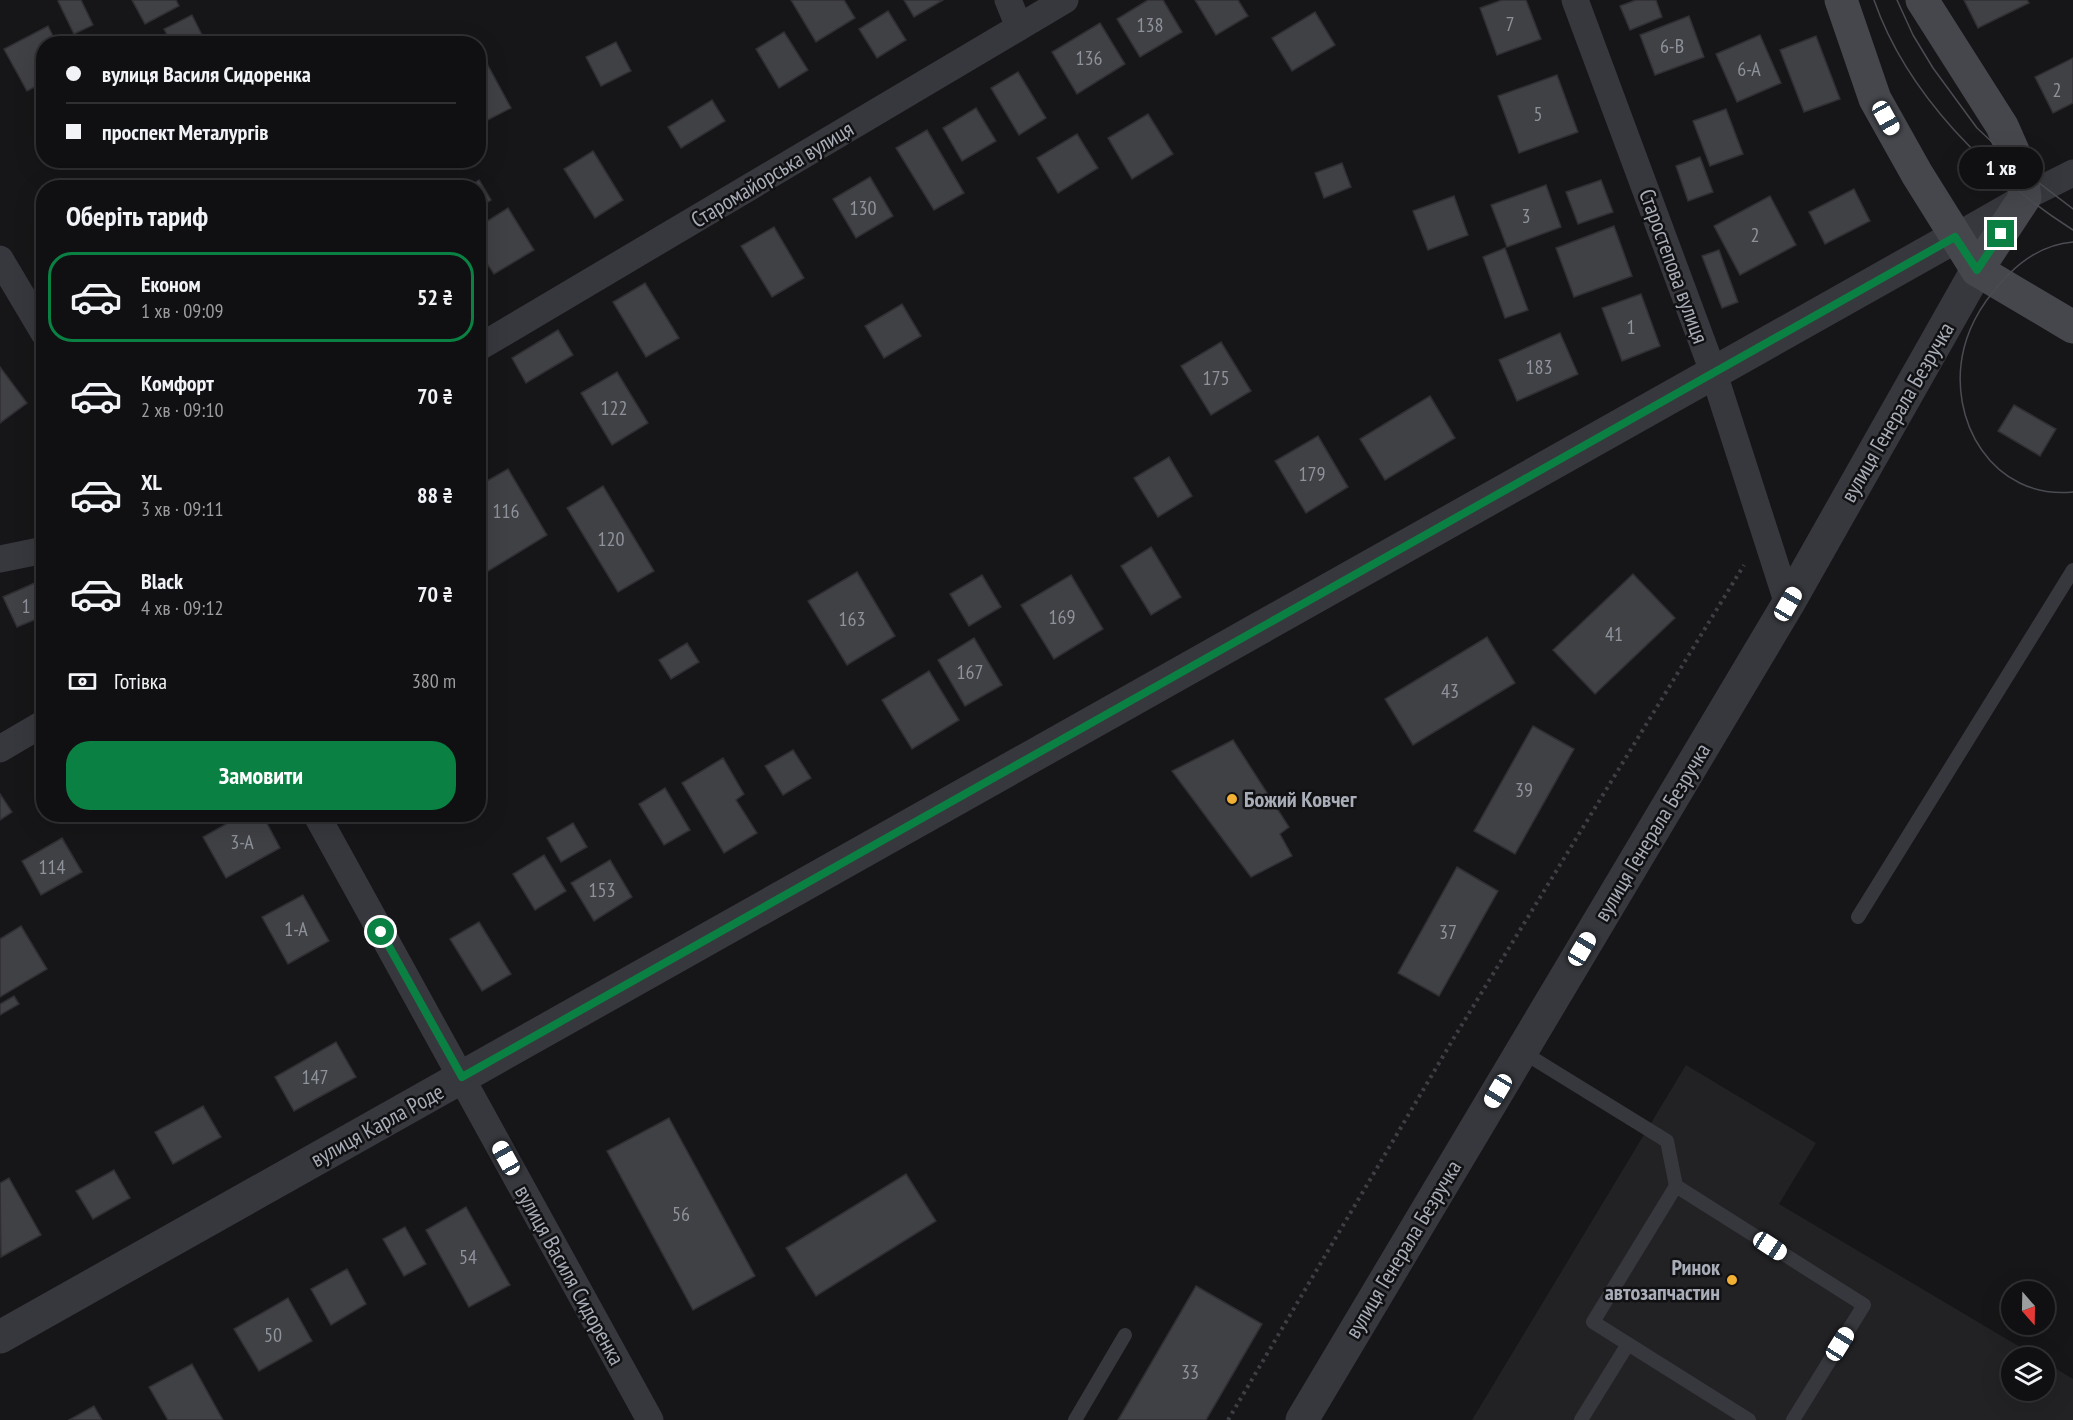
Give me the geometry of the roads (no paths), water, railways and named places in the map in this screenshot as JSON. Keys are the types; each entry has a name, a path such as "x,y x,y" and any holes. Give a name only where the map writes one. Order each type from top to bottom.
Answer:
{"main road":[{"path":"1841,0 1875,99 1917,174 1977,270 2073,327"},
{"path":"1922,0 2002,126 2021,169 2025,197 1977,270"}],"street":[{"path":"1008,0 1019,27"},
{"name":"Старомайорська вулиця","path":"486,343 1065,0"},
{"name":"Старостепова вулиця","path":"1575,0 1714,374 1788,604"},
{"name":"вулиця Карла Роде","path":"0,1338 2025,197 2073,174"},
{"path":"0,259 36,320"},
{"name":"вулиця Генерала Безручка","path":"1302,1420 1788,604 1977,270"},
{"path":"0,559 36,552"},
{"path":"0,749 36,728"},
{"name":"вулиця Василя Сидоренка","path":"320,822 650,1420"}],"lane":[{"path":"1858,917 2073,570"},
{"path":"1521,1051 1667,1141 1676,1186 1593,1322 1749,1420"},
{"path":"1676,1186 1864,1305 1792,1420"},
{"path":"1075,1420 1125,1335"},
{"path":"1581,1420 1628,1344"}],"tram line":[{"path":"1874,0 1907,69 1955,131 2012,185 2073,230"},
{"path":"1897,0 1913,35 1933,68 1977,128 2021,169 2073,209"},
{"path":"2073,242 2055,245 2030,257 1994,290 1981,308 1971,328 1964,348 1960,375 1962,402 1969,427 1982,450 1999,469 2020,483 2045,491 2073,492"}],"place":[{"name":"Божий Ковчег","path":"1232,799"},
{"name":"Ринок автозапчастин","path":"1732,1280"}]}
